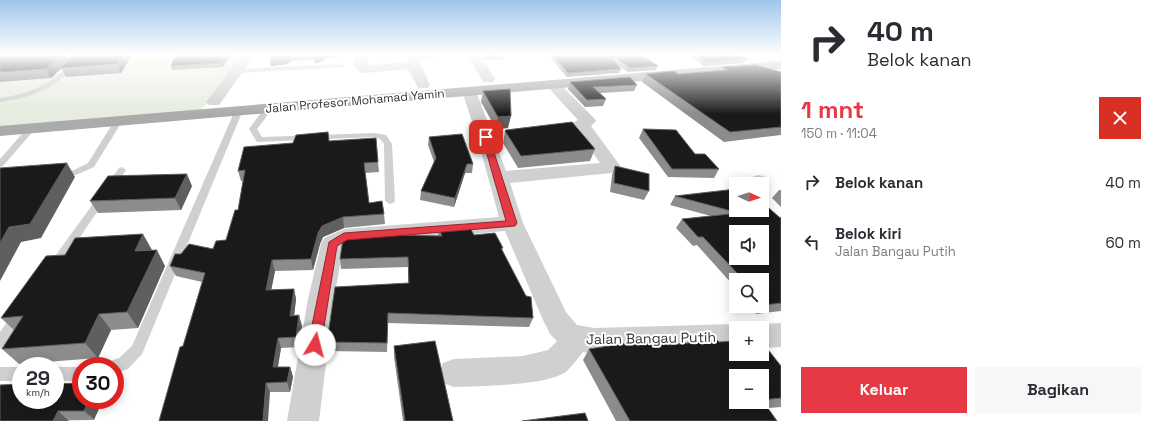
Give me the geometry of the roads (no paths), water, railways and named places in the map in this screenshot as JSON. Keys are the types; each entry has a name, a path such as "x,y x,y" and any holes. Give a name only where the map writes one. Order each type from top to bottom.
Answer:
{"main road":[{"name":"Jalan Profesor Mohamad Yamin","path":"2,130 214,102 423,84 565,75"},
{"name":"Jalan Profesor Mohamad Yamin","path":"2,130 31,129 119,120 552,84 646,75"}],"street":[{"path":"214,102 234,75"},
{"path":"418,75 423,84"},
{"path":"485,75 488,79"},
{"path":"552,84 588,121 582,125 559,129"},
{"name":"Jalan Bangau Putih","path":"469,91 493,136 498,178 512,223 556,320 563,332 577,339 594,341 729,336"},
{"path":"498,178 612,166 582,125"},
{"path":"303,421 321,299 332,244 344,236 512,223"},
{"path":"769,336 781,335"},
{"path":"454,374 523,370 556,362 577,339"}],"lane":[{"path":"0,100 14,99 51,85 63,75"},
{"path":"269,108 253,129 260,140 374,135 383,137 388,144 390,201"},
{"path":"124,363 138,350 239,110"},
{"path":"53,174 76,172 91,165 119,120"},
{"path":"0,164 31,129"},
{"path":"50,272 122,170"},
{"path":"0,343 22,311"},
{"path":"0,374 12,374"}]}
